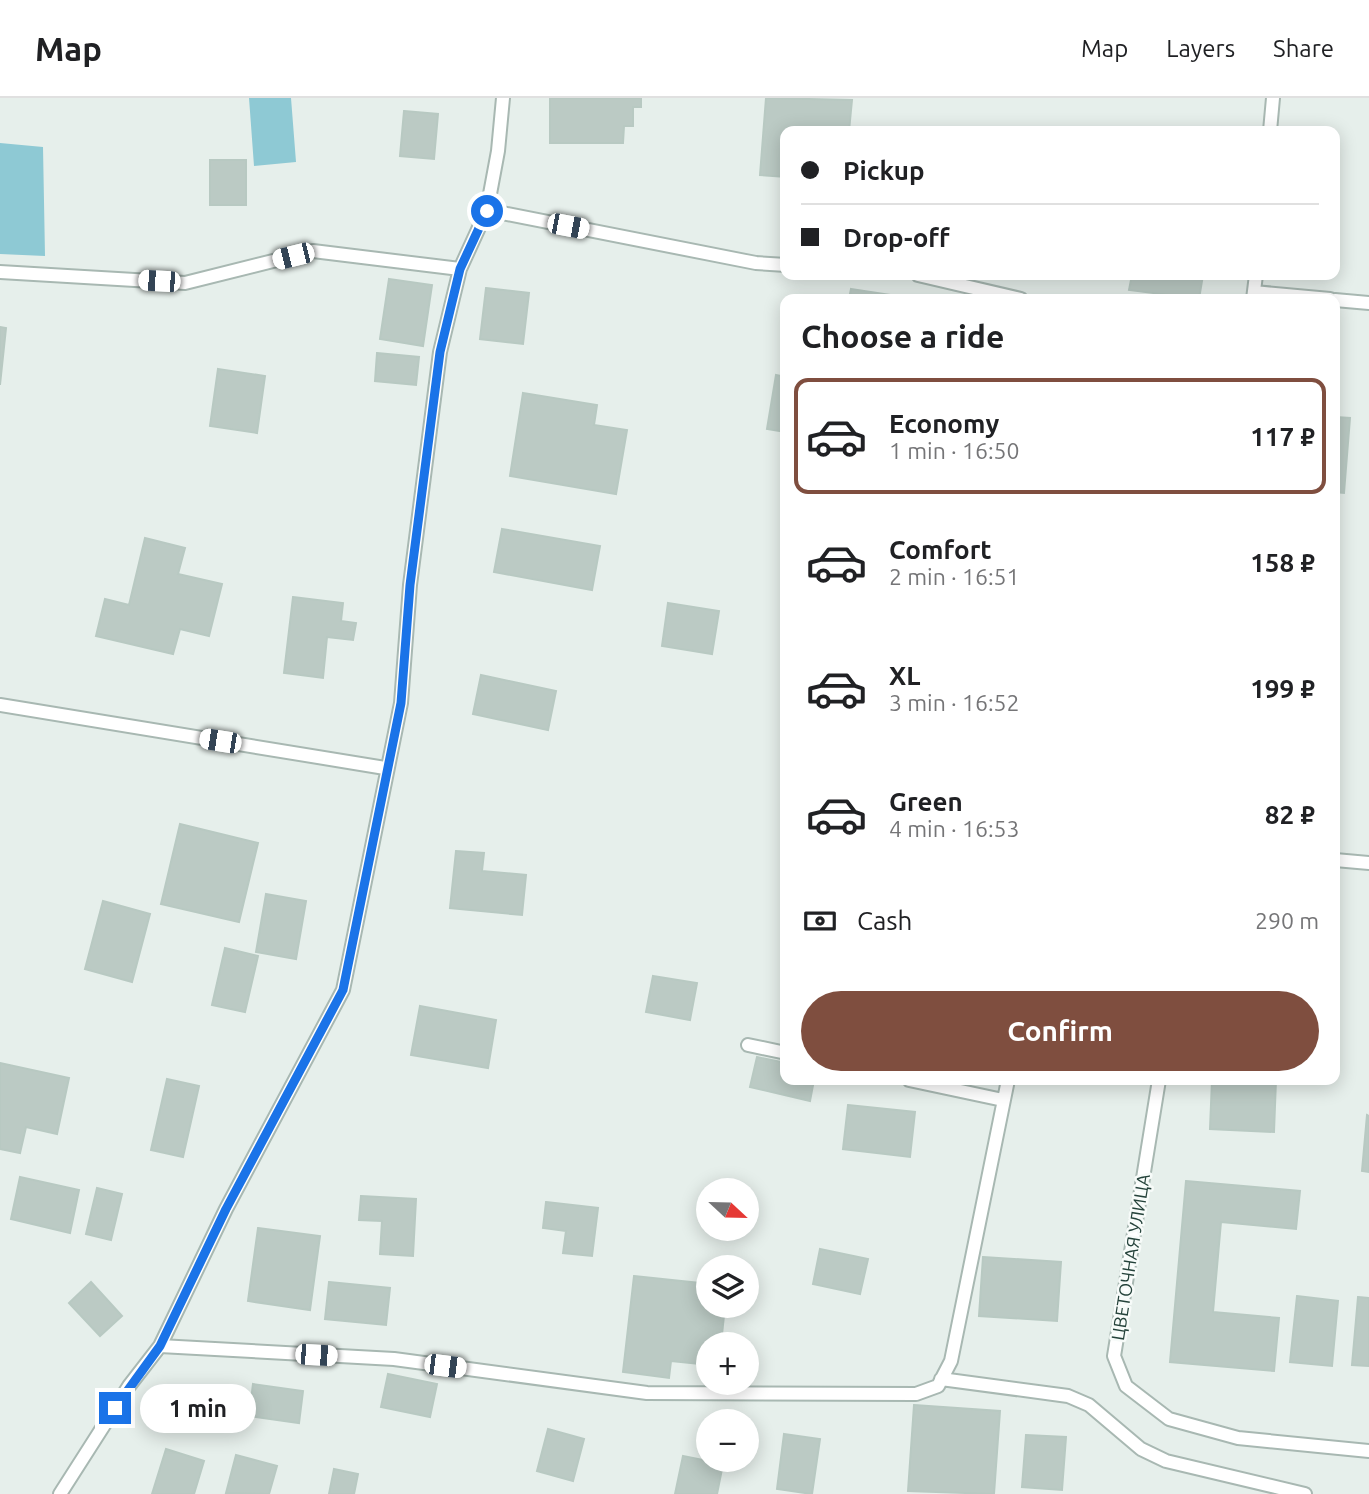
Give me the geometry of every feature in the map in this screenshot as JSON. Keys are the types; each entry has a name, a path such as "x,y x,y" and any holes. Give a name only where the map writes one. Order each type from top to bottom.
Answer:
{"lane":[{"path":"60,1494 128,1386 160,1346 226,1209 343,990 385,768 401,703 410,585 440,352 460,269 487,211 498,151 503,98"},
{"path":"1270,126 1273,98"},
{"path":"487,211 756,263 780,265"},
{"path":"0,272 185,283 313,251 460,269"},
{"path":"939,280 1000,294"},
{"path":"1340,301 1369,303"},
{"path":"0,705 385,768"},
{"path":"1340,860 1369,863"},
{"path":"748,1045 780,1052"},
{"path":"932,1085 1003,1100"},
{"path":"160,1346 394,1359 647,1393 916,1394 938,1386 951,1361 1006,1085"},
{"name":"ЦВЕТОЧНАЯ УЛИЦА","path":"1158,1085 1114,1356 1126,1386 1169,1419 1238,1438 1369,1451"},
{"path":"942,1379 1068,1396 1089,1405 1141,1449 1166,1461 1305,1494"}],"water":[{"path":"249,98 291,98 296,162 254,166"},
{"path":"0,143 43,147 45,256 0,254"}],"building":[{"path":"550,98 641,98 641,107 633,107 633,126 624,126 623,143 550,143"},
{"path":"766,98 852,100 849,126 780,126 780,177 760,175"},
{"path":"404,111 438,114 434,159 400,156"},
{"path":"210,160 246,160 246,205 210,205"},
{"path":"389,279 432,285 423,346 380,339"},
{"path":"1131,280 1202,280 1200,294 1160,294 1129,290"},
{"path":"486,288 529,293 523,344 480,339"},
{"path":"851,289 884,294 850,294"},
{"path":"0,327 6,328 0,385"},
{"path":"377,353 419,357 416,385 375,381"},
{"path":"218,369 265,376 257,433 210,426"},
{"path":"776,375 780,376 780,431 767,429"},
{"path":"523,393 597,405 594,425 627,430 616,494 510,476"},
{"path":"1340,417 1350,418 1344,493 1340,493"},
{"path":"502,529 600,546 592,590 494,572"},
{"path":"145,538 185,548 178,574 222,584 209,636 180,629 173,654 96,636 105,599 129,605"},
{"path":"293,597 343,603 341,621 356,623 353,640 327,637 323,678 284,673"},
{"path":"668,603 719,611 712,654 662,646"},
{"path":"481,675 556,691 548,730 473,714"},
{"path":"180,824 258,843 239,922 161,904"},
{"path":"456,851 484,853 482,871 526,875 522,915 450,908"},
{"path":"266,894 306,901 296,959 256,952"},
{"path":"103,901 150,914 132,982 85,969"},
{"path":"225,948 258,956 245,1012 212,1005"},
{"path":"653,976 697,983 690,1020 646,1012"},
{"path":"420,1006 496,1020 488,1068 411,1055"},
{"path":"757,1057 780,1062 780,1085 813,1085 810,1101 750,1087"},
{"path":"0,1063 69,1078 57,1134 26,1127 20,1153 0,1149"},
{"path":"167,1079 199,1086 183,1157 151,1150"},
{"path":"1212,1085 1276,1085 1274,1132 1210,1129"},
{"path":"848,1105 915,1112 910,1157 843,1149"},
{"path":"1367,1115 1369,1116 1369,1172 1362,1171"},
{"path":"20,1177 79,1190 70,1233 11,1219"},
{"path":"1186,1181 1300,1191 1296,1229 1221,1222 1213,1312 1279,1318 1274,1371 1170,1362"},
{"path":"97,1188 122,1194 111,1240 86,1234"},
{"path":"361,1196 416,1199 413,1256 380,1254 382,1221 359,1220"},
{"path":"546,1202 598,1208 592,1256 563,1253 566,1231 543,1228"},
{"path":"258,1228 320,1236 310,1310 248,1301"},
{"path":"820,1249 868,1259 860,1294 813,1284"},
{"path":"983,1257 1061,1262 1057,1321 979,1316"},
{"path":"634,1276 696,1283 696,1318 724,1318 722,1332 696,1332 696,1364 671,1361 669,1378 623,1372"},
{"path":"91,1282 122,1316 100,1336 69,1303"},
{"path":"329,1282 390,1288 386,1325 325,1319"},
{"path":"1297,1296 1338,1301 1332,1366 1290,1362"},
{"path":"1358,1297 1369,1298 1369,1366 1352,1365"},
{"path":"388,1374 437,1384 430,1417 381,1407"},
{"path":"253,1384 303,1391 299,1423 249,1416"},
{"path":"914,1405 1000,1411 994,1494 908,1491"},
{"path":"548,1429 584,1439 573,1481 537,1471"},
{"path":"784,1434 820,1439 812,1494 777,1489"},
{"path":"1026,1435 1066,1437 1062,1490 1022,1487"},
{"path":"166,1449 204,1461 194,1494 152,1494"},
{"path":"236,1455 277,1466 269,1494 226,1493"},
{"path":"683,1456 696,1459 696,1472 721,1472 717,1494 675,1494"},
{"path":"334,1469 358,1474 354,1494 329,1494"}],"route":[{"path":"115,1408 128,1386 160,1346 226,1209 343,990 385,768 401,703 410,585 440,352 460,269 487,211"}]}
